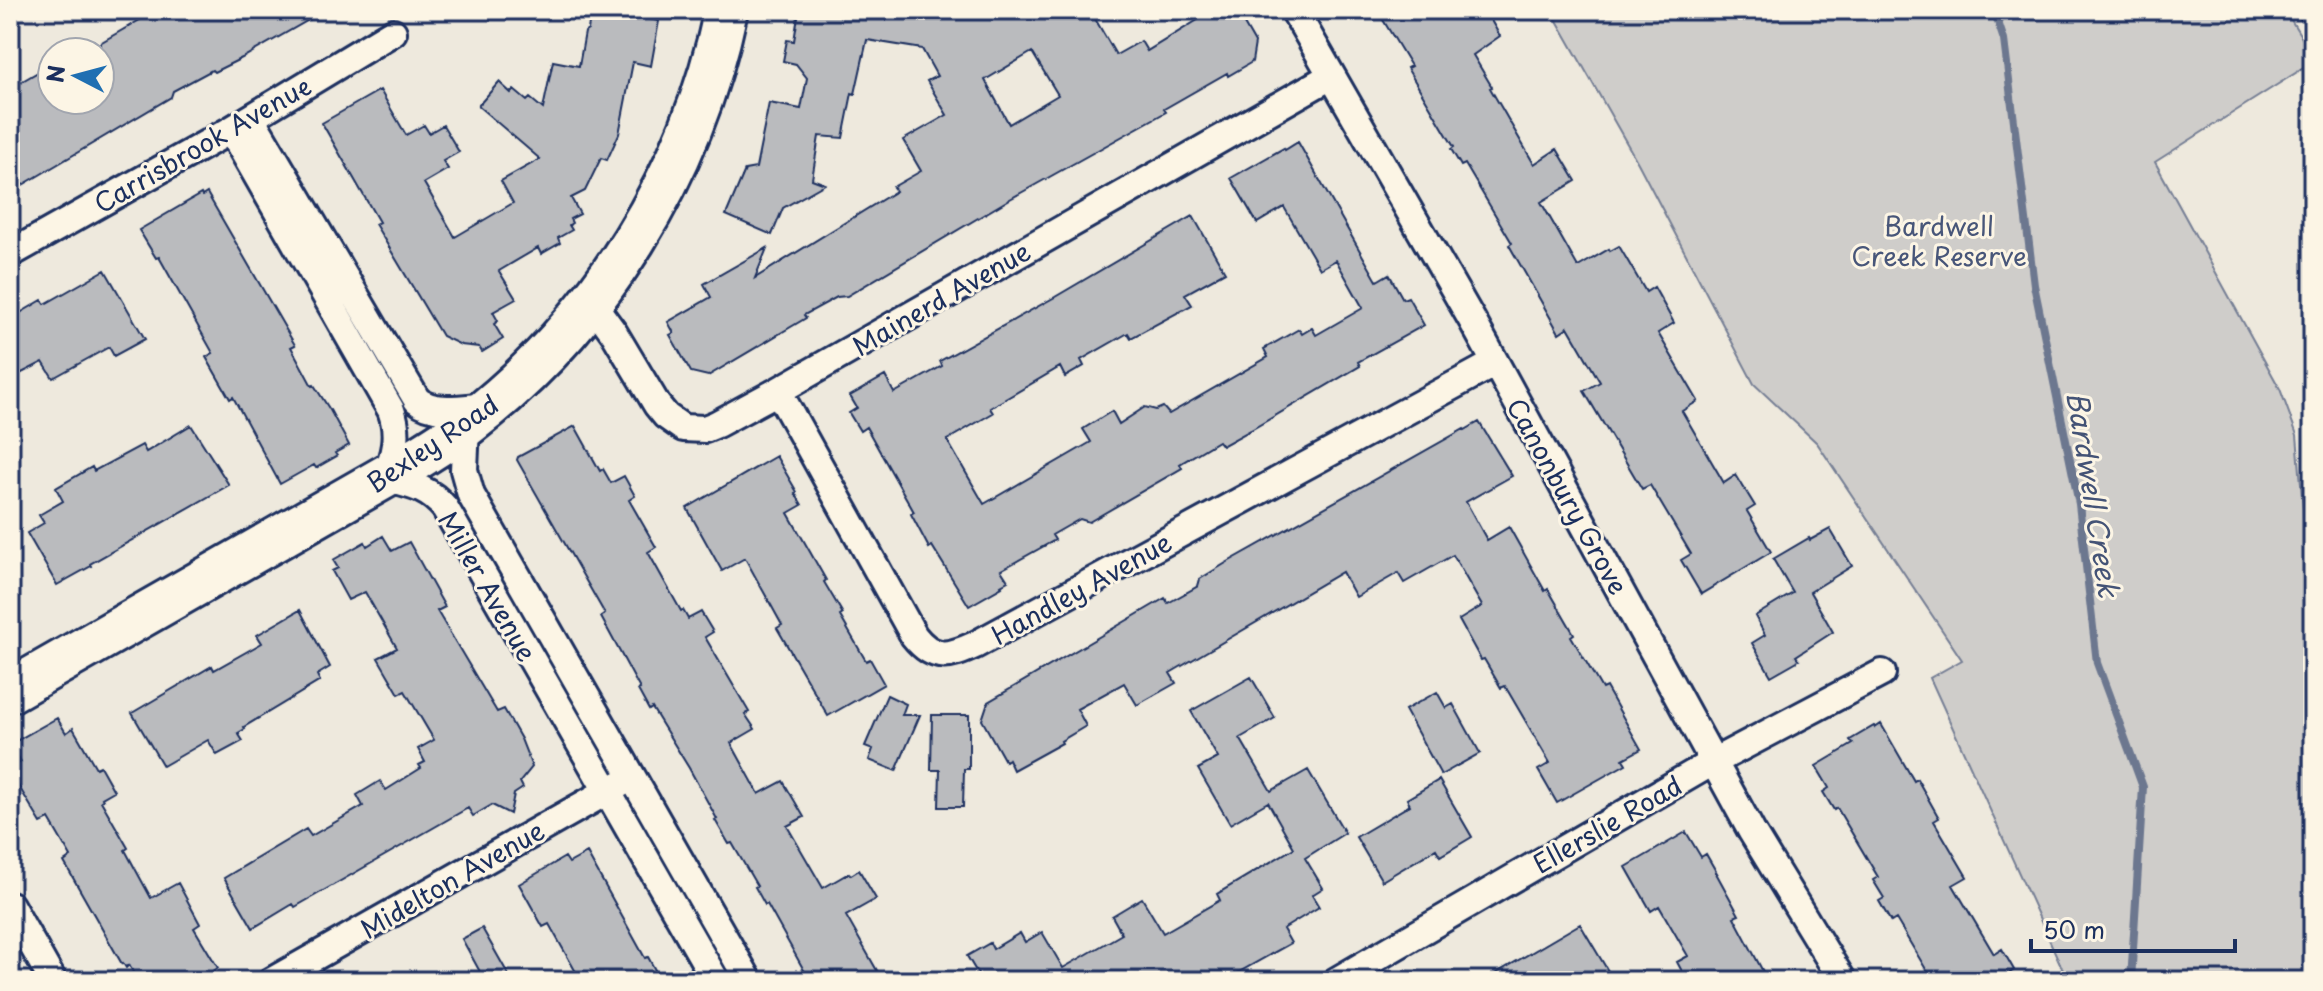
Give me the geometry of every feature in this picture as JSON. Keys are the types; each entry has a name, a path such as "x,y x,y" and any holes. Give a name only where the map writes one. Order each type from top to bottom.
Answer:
{"main road":[{"name":"Bexley Road","path":"10,691 384,478 479,416 558,342 592,303 655,207 686,141 709,77 726,10"}],"street":[{"name":"Canonbury Grove","path":"1294,10 1495,363 1752,832 1843,981"},
{"name":"Carrisbrook Avenue","path":"10,254 241,124 393,32"},
{"name":"Mainerd Avenue","path":"592,303 614,333 657,405 674,424 683,428 705,429 778,391 1331,76"},
{"path":"241,124 417,400 425,406 479,416"},
{"path":"241,124 391,410 396,439 384,478"},
{"name":"Handley Avenue","path":"778,391 914,636 926,650 944,655 955,654 975,645 1495,363"},
{"name":"Miller Avenue","path":"479,416 464,470 471,495 749,981"},
{"name":"Miller Avenue","path":"384,478 430,492 445,508 716,981"},
{"name":"Ellerslie Road","path":"1336,981 1713,762 1882,673"},
{"name":"Midelton Avenue","path":"272,981 632,777"},
{"path":"10,905 53,981"}],"green space":[{"name":"Bardwell Creek Reserve","path":"1551,10 2285,10 2313,56 2313,62 2155,162 2280,389 2297,435 2305,534 2313,548 2313,981 2068,981 1930,678 1962,660 1817,443 1754,384 1638,163"}],"building":[{"path":"157,10 326,10 242,58 173,91 171,97 21,186 10,168 10,104 19,98 12,87 36,73 36,116 116,116 116,36 112,36"},
{"path":"799,10 1090,10 1116,55 1141,41 1147,51 1214,10 1236,10 1255,43 1252,62 1228,76 1227,73 1164,109 1166,112 1010,199 847,296 837,297 804,315 806,318 708,376 691,372 670,335 674,333 668,322 711,297 704,284 767,248 755,278 896,191 893,187 921,171 903,140 947,115 927,81 937,76 922,49 867,40 843,138 819,136 812,179 825,184 783,208 772,235 726,215 745,170 756,168 769,103 801,109 807,78 796,64 783,61 787,40 794,41","holes":["1032,52 1058,95 1009,124 985,80"]},
{"path":"1377,10 1485,10 1500,36 1473,55 1490,88 1534,164 1557,149 1576,181 1541,202 1578,267 1619,246 1646,292 1654,287 1674,323 1658,333 1698,401 1682,411 1724,483 1736,475 1755,506 1747,511 1771,552 1701,594 1681,560 1691,554 1650,485 1642,489 1584,391 1600,382 1568,327 1559,333 1509,245 1512,243 1465,164 1461,166 1451,149 1454,147 1407,68 1411,66"},
{"path":"626,15 659,21 651,66 633,62 619,134 607,160 601,158 585,191 571,198 580,214 570,219 572,230 558,238 560,243 541,254 538,248 499,271 516,299 493,312 498,321 494,324 503,339 482,352 479,347 461,345 442,336 375,224 379,222 322,123 380,90 406,135 424,125 429,133 443,125 459,152 443,161 448,169 424,183 455,237 513,203 501,181 540,159 478,106 499,82 511,93 514,90 527,101 530,98 543,109 553,61 579,66 590,16 616,19 617,16 625,18"},
{"path":"1298,142 1377,281 1389,274 1403,299 1408,297 1424,325 1358,362 1360,366 1251,430 1222,446 1218,441 1180,464 1182,468 1089,522 1080,519 1052,535 1055,540 1001,570 1008,581 1002,587 969,606 932,546 929,548 911,514 914,512 866,427 860,431 849,413 857,408 850,396 885,376 894,393 942,366 940,361 1193,216 1225,272 1185,294 1192,305 1131,338 1128,333 1081,360 1084,366 1065,377 1060,367 990,408 993,413 947,440 984,504 1091,442 1083,429 1112,411 1119,424 1145,407 1156,410 1163,407 1169,414 1268,357 1264,349 1299,329 1302,334 1312,328 1316,335 1363,308 1336,260 1320,269 1284,207 1257,223 1231,178"},
{"path":"207,193 295,345 291,347 312,386 330,410 349,445 316,468 314,465 280,484 233,397 230,399 206,357 213,353 159,257 156,258 139,230"},
{"path":"105,270 145,339 114,356 109,347 53,378 43,362 10,379 10,319 42,300 45,304"},
{"path":"1479,422 1512,476 1466,502 1487,540 1509,527 1545,591 1548,589 1574,634 1571,636 1602,689 1606,687 1641,749 1623,759 1626,764 1557,803 1538,770 1550,763 1505,686 1501,688 1484,659 1481,660 1459,620 1482,606 1453,555 1404,583 1398,573 1356,597 1342,572 1170,673 1176,683 1137,705 1124,683 1077,709 1086,726 1062,743 1013,770 1008,759 1005,761 982,720 988,702 1165,598 1168,603 1198,586 1200,579 1226,563"},
{"path":"191,425 229,485 57,585 27,533 44,523 39,515 63,501 56,488 92,467 94,471 142,445 146,452"},
{"path":"575,426 600,471 603,469 611,483 624,476 635,496 629,500 656,547 648,552 681,611 688,619 701,612 713,632 705,637 749,712 745,714 755,729 731,743 759,794 783,781 804,817 787,826 823,888 859,870 876,899 846,916 883,981 810,981 732,843 729,844 715,820 689,768 652,708 649,710 601,617 605,614 517,460"},
{"path":"776,456 802,505 788,513 826,580 824,582 843,614 840,616 866,661 870,659 884,684 828,716 777,628 782,625 745,558 722,571 687,508"},
{"path":"1830,529 1852,566 1810,592 1833,632 1796,656 1799,660 1771,676 1752,643 1765,635 1755,616 1793,593 1773,559"},
{"path":"383,536 392,551 409,542 445,607 437,611 497,712 504,709 532,767 520,782 523,788 514,794 510,814 492,805 473,816 468,808 253,928 224,878 306,829 311,836 363,806 357,795 380,781 386,790 421,768 419,765 425,762 418,749 434,740 405,691 399,694 378,658 397,648 365,592 348,600 332,571 338,568 333,560"},
{"path":"300,610 330,667 317,675 320,681 244,727 238,733 243,741 217,755 208,740 163,766 132,713 212,666 214,670 262,643 257,635"},
{"path":"1251,677 1275,718 1240,738 1271,791 1308,770 1345,833 1305,858 1323,888 1312,895 1319,907 1283,929 1291,943 1223,981 982,981 967,956 990,943 993,949 1020,933 1025,942 1042,932 1063,968 1122,934 1112,916 1142,898 1163,933 1220,900 1217,894 1294,848 1268,802 1230,824 1198,769 1218,758 1191,711"},
{"path":"1437,692 1446,708 1453,704 1480,753 1441,775 1405,710"},
{"path":"887,695 906,704 902,715 920,715 896,771 869,760 873,749 865,746"},
{"path":"932,715 969,715 969,769 964,769 963,807 939,807 940,770 931,770"},
{"path":"57,718 66,733 73,728 96,768 100,766 114,791 101,801 128,848 125,850 151,898 178,883 200,924 194,928 218,968 196,981 138,981 129,965 126,968 122,964 64,862 71,857 49,819 41,823 10,772 21,762 11,744"},
{"path":"1881,724 1939,818 1934,821 1967,877 1953,885 1994,954 2002,949 2014,970 2007,975 2009,981 1933,981 1896,919 1891,922 1879,901 1884,898 1873,880 1878,877 1837,808 1834,810 1823,792 1829,788 1816,766 1853,744 1850,740"},
{"path":"1439,780 1472,837 1440,856 1436,849 1382,881 1356,837 1410,805 1407,799"},
{"path":"1686,832 1701,857 1706,854 1717,873 1739,915 1734,917 1768,981 1691,981 1685,977 1677,962 1688,956 1659,906 1651,911 1626,867"},
{"path":"587,853 661,981 581,981 549,924 543,927 519,884 565,857 569,863"},
{"path":"1580,924 1614,981 1483,981"},
{"path":"482,928 512,981 485,981 462,939"}],"waterway":[{"name":"Bardwell Creek","path":"1994,10 2004,40 2034,285 2079,504 2097,663 2143,787 2131,981"}]}
